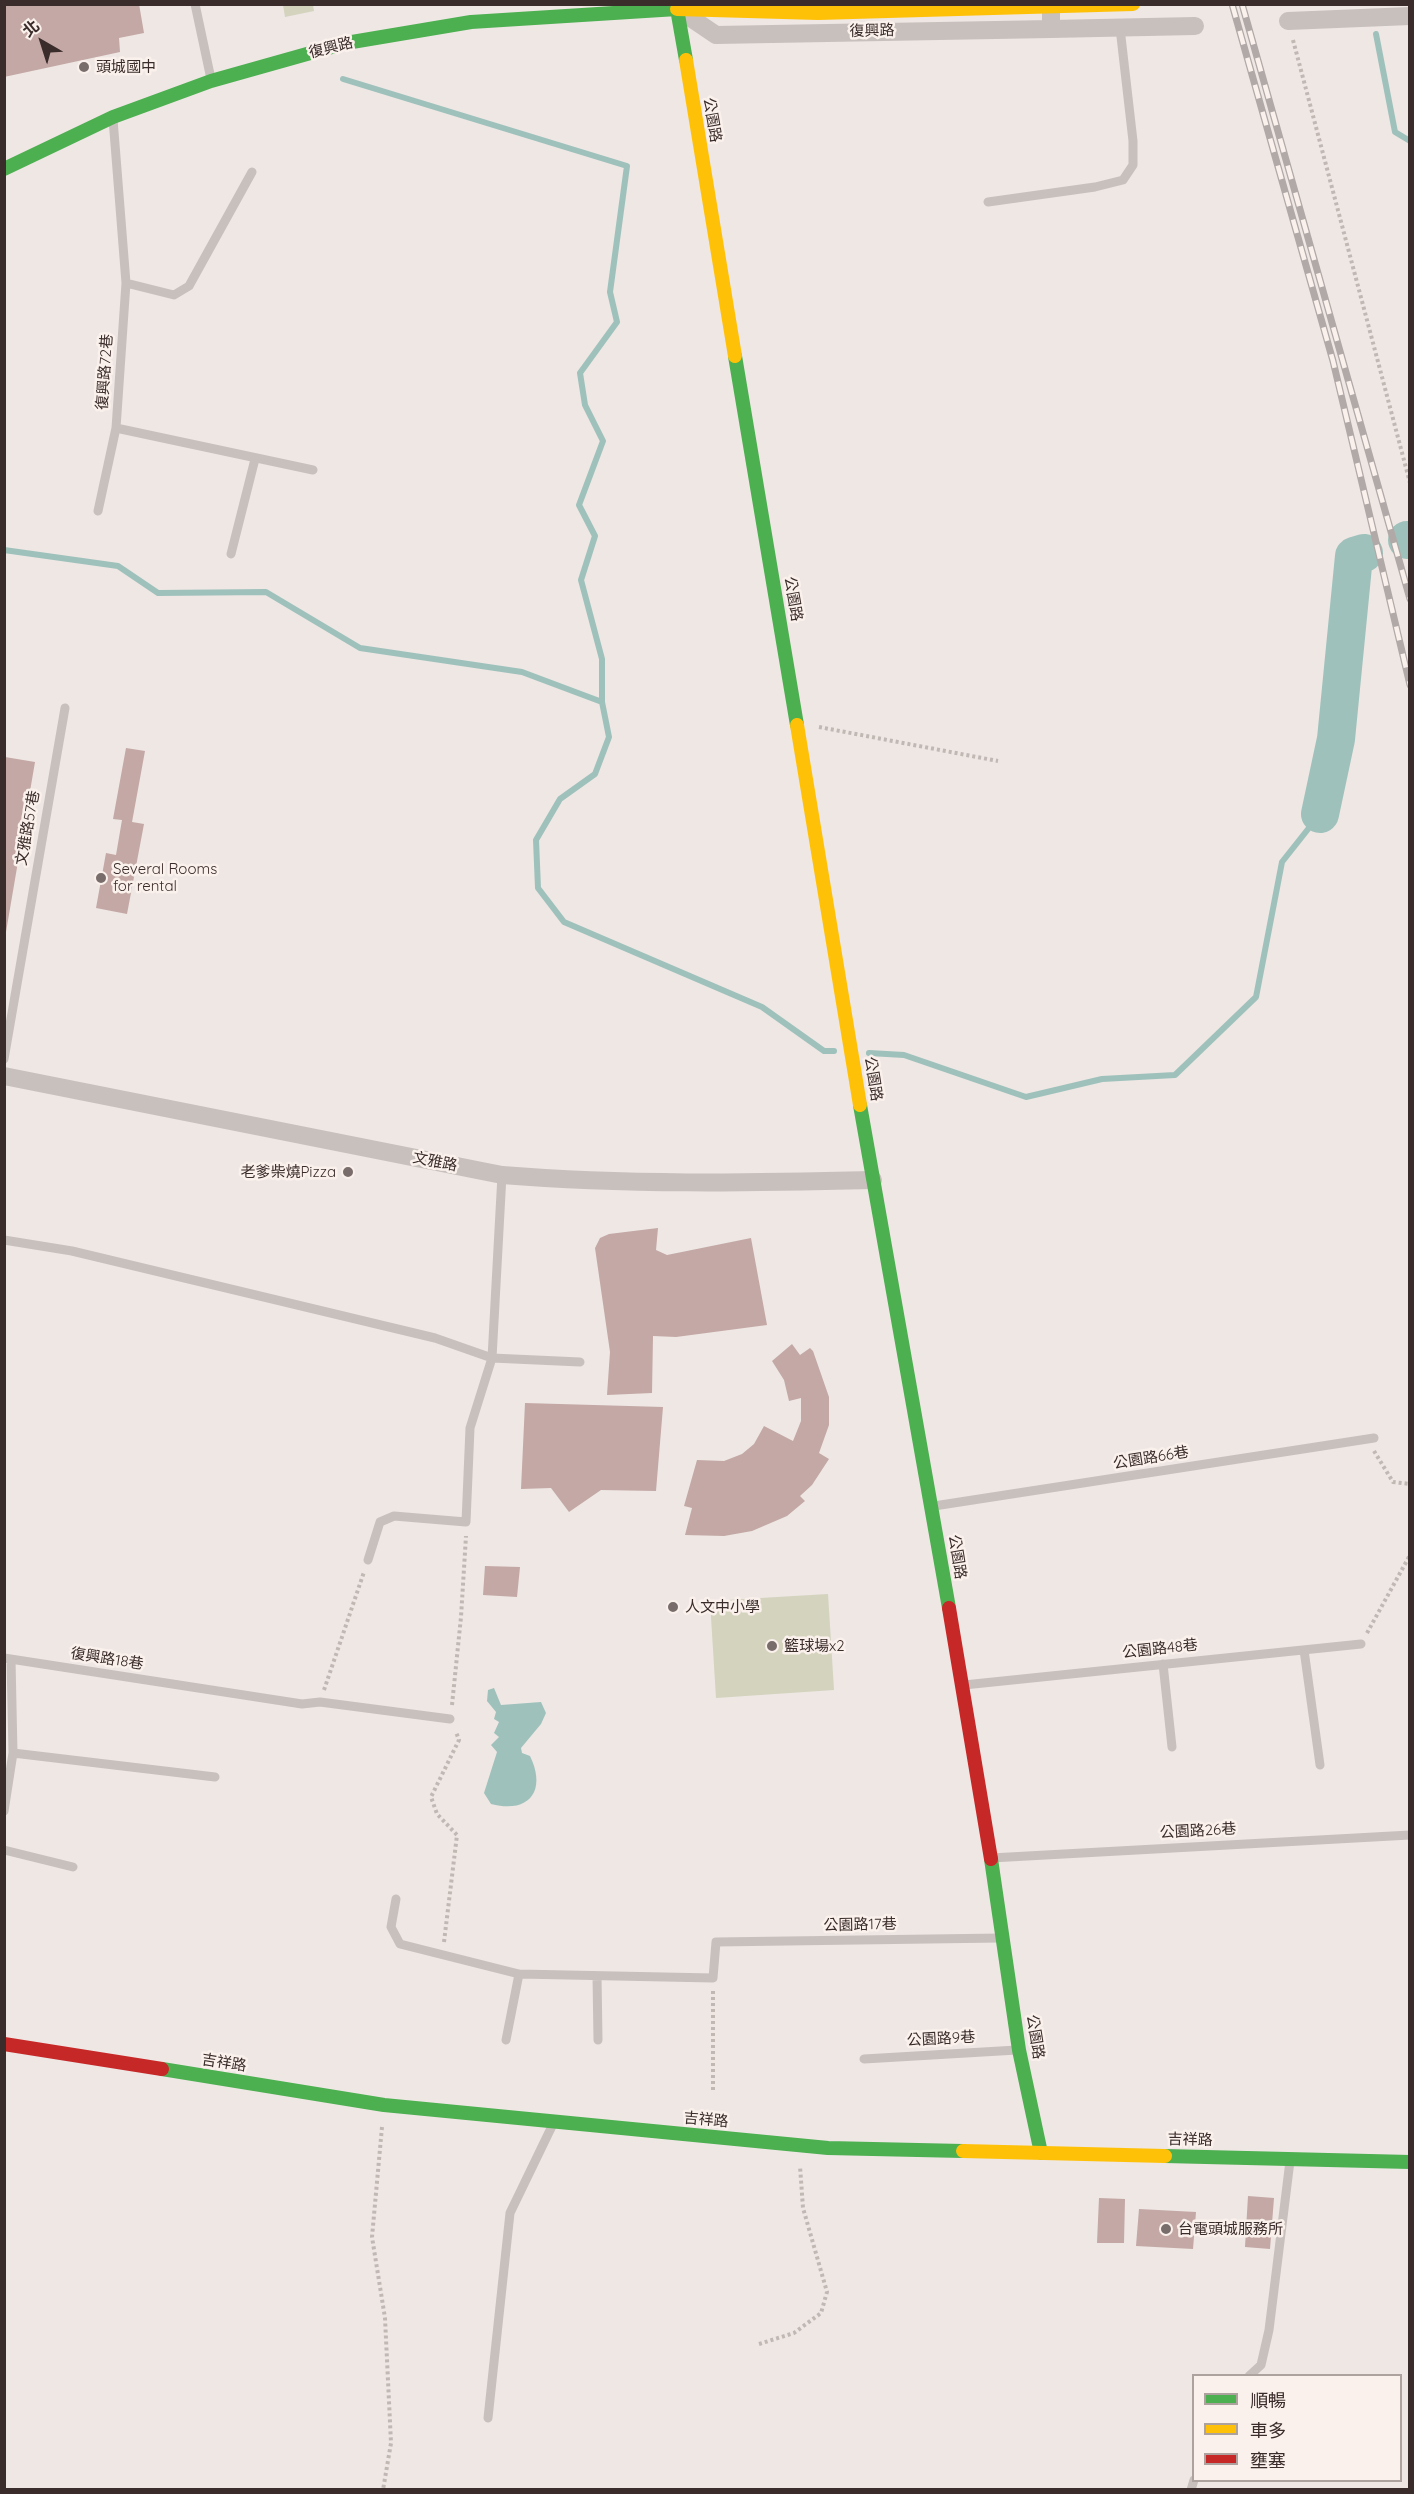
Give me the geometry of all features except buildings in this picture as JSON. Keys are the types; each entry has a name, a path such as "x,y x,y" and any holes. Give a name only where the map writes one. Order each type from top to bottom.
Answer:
{"street":[{"path":"1051,4 1051,29"},
{"path":"683,7 818,13 1133,4"},
{"name":"復興路","path":"5,168 113,117 211,81 346,43 471,22 683,7 716,35 1195,26"},
{"name":"公園路","path":"683,7 797,723 873,1180 932,1506 1004,1938 1019,2050 1041,2153"},
{"path":"1288,21 1410,16"},
{"name":"文雅路","path":"4,1076 502,1175 555,1179 753,1183 873,1180"},
{"name":"吉祥路","path":"4,2044 384,2105 799,2146 1410,2162"}],"lane":[{"path":"195,4 211,81"},
{"path":"988,202 1095,187 1123,180 1132,165 1133,141 1120,28"},
{"name":"復興路72巷","path":"113,117 126,283 117,428 313,470"},
{"path":"126,283 174,295 189,286 252,172"},
{"path":"98,511 117,428"},
{"path":"231,554 255,459"},
{"name":"文雅路57巷","path":"4,1059 65,708"},
{"path":"368,1560 380,1522 394,1516 466,1522 470,1428 492,1358 502,1175"},
{"path":"4,1240 72,1251 435,1338 492,1358 580,1362"},
{"name":"公園路66巷","path":"932,1506 1374,1438"},
{"name":"公園路48巷","path":"961,1685 1361,1644"},
{"path":"1304,1650 1320,1765"},
{"path":"4,1811 13,1753 8,1658"},
{"name":"復興路18巷","path":"8,1658 302,1704 320,1702 450,1719"},
{"path":"1163,1664 1172,1747"},
{"path":"13,1753 215,1777"},
{"name":"公園路26巷","path":"989,1858 1410,1834"},
{"path":"4,1850 73,1867"},
{"path":"396,1899 391,1927 400,1944 445,1957 519,1974 713,1978"},
{"name":"公園路17巷","path":"713,1978 716,1942 1004,1938"},
{"path":"506,2040 519,1974"},
{"path":"597,1976 598,2040"},
{"name":"公園路9巷","path":"864,2059 1019,2050"},
{"path":"488,2418 510,2213 554,2122"},
{"path":"1251,2374 1261,2365 1269,2330 1290,2159"}],"path":[{"path":"1288,21 1410,483"},
{"path":"797,723 998,761"},
{"path":"1374,1438 1374,1453 1393,1482 1410,1484"},
{"path":"445,1957 444,1930 457,1835 438,1814 431,1797 459,1740 450,1719 461,1617 466,1522"},
{"path":"1361,1644 1410,1555"},
{"path":"320,1702 368,1560"},
{"path":"713,1978 713,2092"},
{"path":"383,2490 391,2443 390,2420 385,2318 372,2237 384,2105"},
{"path":"759,2344 794,2333 821,2313 827,2292 803,2208 799,2146"}],"green space":[{"path":"283,5 313,5 314,11 285,17"},
{"name":"籃球場x2","path":"828,1594 834,1690 716,1698 710,1601"}],"water":[{"path":"494,1688 501,1705 541,1702 546,1713 541,1724 521,1748 522,1753 530,1756 536,1780 531,1797 516,1806 491,1804 484,1793 497,1752 491,1745 499,1737 494,1733 499,1722 494,1719 496,1712 487,1701 488,1690"}],"waterway":[{"path":"1376,34 1395,132 1410,141"},
{"path":"343,79 627,166 610,292 617,322 580,373 585,405 603,441 579,505 595,536 581,580 602,659 602,702"},
{"path":"4,550 118,566 158,593 266,592 360,648 522,672 602,702 609,737 595,774 560,799 536,840 538,888 564,922 762,1007 824,1051 834,1051"},
{"path":"1320,814 1336,739 1354,556 1364,553"},
{"path":"869,1053 904,1055 1026,1097 1102,1079 1175,1075 1256,997 1282,862 1320,814"}],"railway":[{"path":"1232,4 1333,361 1410,685"},
{"path":"1242,4 1410,599"}],"traffic: fast":[{"path":"4,169 113,117 211,81 346,43 471,22 677,9 686,60"},
{"path":"735,356 797,725"},
{"path":"860,1105 949,1608"},
{"path":"991,1859 1019,2050 1041,2153"},
{"path":"162,2069 384,2105 828,2148 963,2151"},
{"path":"1165,2156 1410,2162"}],"traffic: slow":[{"path":"677,9 818,13 1133,4"},
{"path":"686,60 735,356"},
{"path":"797,725 860,1105"},
{"path":"963,2151 1165,2156"}],"traffic: jam":[{"path":"949,1608 991,1859"},
{"path":"4,2044 162,2069"}],"place":[{"name":"頭城國中","path":"84,67"},
{"name":"Several Rooms for rental","path":"101,878"},
{"name":"老爹柴燒Pizza","path":"348,1172"},
{"name":"人文中小學","path":"673,1607"},
{"name":"籃球場x2","path":"772,1646"},
{"name":"台電頭城服務所","path":"1166,2229"}]}
